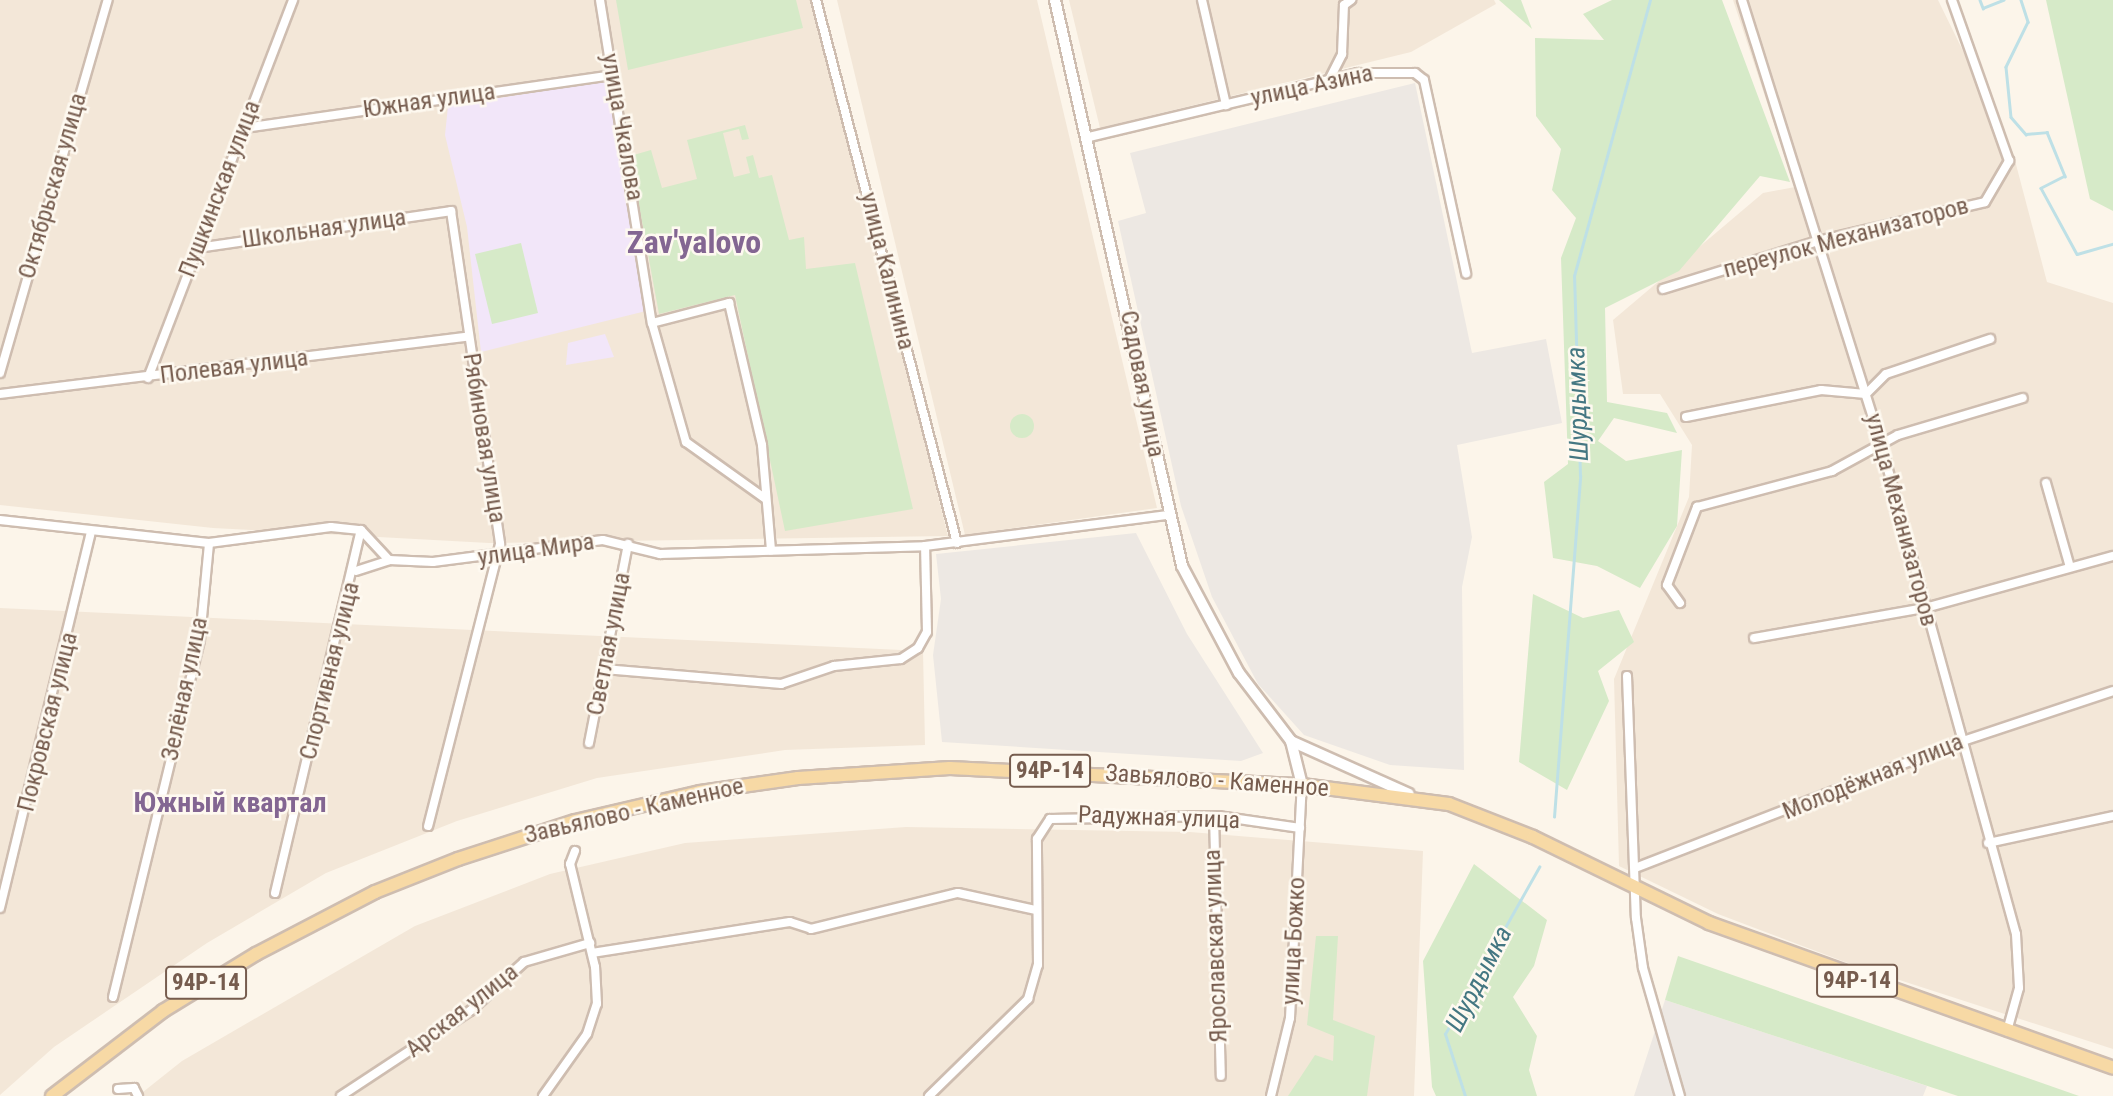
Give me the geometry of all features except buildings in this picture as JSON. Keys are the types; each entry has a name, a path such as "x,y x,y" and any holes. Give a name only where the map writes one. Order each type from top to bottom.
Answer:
{"main road":[{"name":"Завьялово - Каменное","path":"52,1096 163,1011 305,927 407,878 575,821 710,790 884,771 1034,770 1302,785 1409,794 1499,822 1635,888 1860,982 2113,1068"}],"street":[{"name":"Октябрьская улица","path":"0,373 108,0"},
{"name":"Пушкинская улица","path":"148,378 293,0"},
{"name":"улица Чкалова","path":"600,0 652,323 686,442 766,499"},
{"name":"улица Калинина","path":"816,0 957,543"},
{"name":"Садовая улица","path":"1055,0 1089,137 1168,515 1211,625 1291,741"},
{"path":"1202,0 1226,105"},
{"path":"1329,80 1342,54 1344,5 1352,0"},
{"name":"улица Механизаторов","path":"1742,0 1881,444 2019,952 2019,988 2007,1031"},
{"name":"переулок Механизаторов","path":"1663,289 1818,241 1984,202 2009,162 1952,0"},
{"name":"улица Азина","path":"1089,137 1329,80 1387,70 1424,80 1466,273"},
{"name":"Южная улица","path":"245,128 613,75"},
{"name":"Школьная улица","path":"198,248 451,211"},
{"name":"Рябиновая улица","path":"428,826 498,558 499,517 467,337 451,211"},
{"path":"652,323 729,303 762,445 771,551"},
{"name":"Полевая улица","path":"0,394 467,337"},
{"path":"1686,417 1821,390 1866,394 1886,374 1990,339"},
{"path":"1680,603 1667,585 1697,507 1832,471 1881,444 2023,398"},
{"path":"2046,483 2070,567"},
{"name":"улица Мира","path":"356,570 389,560 498,558 574,541 628,544 660,554 925,546 1168,515"},
{"path":"0,520 90,535 209,542 331,527 361,530 389,560"},
{"name":"Спортивная улица","path":"275,893 356,570 361,530"},
{"name":"Покровская улица","path":"0,908 90,535"},
{"name":"Зелёная улица","path":"113,997 200,639 209,542"},
{"name":"Светлая улица","path":"589,743 628,544"},
{"path":"604,669 781,684 834,666 901,659 918,648 926,632 925,546"},
{"path":"1754,638 1925,608 2113,556"},
{"path":"1627,676 1635,888 1643,968 1680,1096"},
{"name":"Молодёжная улица","path":"1635,867 1960,742 2113,691"},
{"path":"1291,741 1302,785"},
{"path":"1291,741 1409,794"},
{"name":"улица Божко","path":"1271,1096 1290,1018 1302,785"},
{"name":"Радужная улица","path":"929,1096 1028,999 1038,965 1037,839 1049,819 1214,816 1300,828"},
{"name":"Ярославская улица","path":"1214,816 1221,1076"},
{"path":"1988,843 2113,816"},
{"path":"543,1096 593,1019 598,989 590,943 570,864 575,850"},
{"path":"592,953 790,922 811,929 958,893 1036,910"},
{"name":"Арская улица","path":"341,1096 450,1026 524,962 590,943"},
{"path":"118,1089 134,1088 138,1096"}],"shaded area":[{"path":"0,0 814,0 948,536 489,543 213,528 0,505"},
{"path":"837,0 1037,0 1157,508 965,535"},
{"path":"1069,0 1494,0 1496,4 1411,52 1100,128"},
{"path":"1733,0 1938,0 2013,153 2047,282 2113,303 2113,1049 1853,965 1718,914 1619,866 1614,679 1689,497 1692,445 1660,394 1623,394 1613,320 1763,193 1795,187"},
{"path":"606,81 650,310 481,352 467,227 445,135 448,106"},
{"path":"1415,83 1472,353 1546,339 1562,423 1457,445 1472,537 1462,587 1464,770 1390,765 1304,735 1258,684 1212,597 1181,506 1118,221 1146,213 1130,153"},
{"path":"605,334 614,357 566,365 568,343"},
{"path":"1136,533 1187,634 1263,753 1241,761 942,742 933,655 941,599 936,554"},
{"path":"0,608 923,651 925,745 785,750 597,778 457,821 326,873 207,943 54,1047 0,1095"},
{"path":"906,827 1190,832 1423,851 1414,1096 138,1096 182,1061 415,926 550,874 685,843"},
{"path":"1665,1000 1927,1086 1923,1096 1634,1096"}],"green space":[{"path":"616,0 796,0 803,28 628,70"},
{"path":"1499,0 1521,0 1532,29"},
{"path":"1612,0 1722,0 1790,182 1760,176 1679,271 1605,308 1607,402 1667,413 1677,433 1614,418 1598,441 1626,461 1682,450 1677,526 1640,588 1597,566 1553,558 1544,482 1568,464 1561,258 1576,218 1552,190 1561,149 1536,116 1535,38 1604,40 1583,14"},
{"path":"2046,0 2113,0 2113,211 2090,199"},
{"path":"745,125 749,139 742,140 739,129 723,133 734,177 750,173 746,157 753,155 759,178 772,175 789,240 804,237 806,269 855,263 913,509 785,531 735,295 659,314 630,156 651,150 662,188 697,179 687,140"},
{"path":"521,243 538,313 492,324 475,254"},
{"path":"1022,414 1033,421 1034,426 1027,437 1022,438 1011,431 1010,426 1017,415"},
{"path":"1533,594 1583,618 1619,610 1634,642 1598,671 1609,701 1567,790 1519,762"},
{"path":"1474,864 1547,920 1534,966 1513,997 1537,1036 1529,1070 1537,1096 1436,1096 1432,1087 1423,961"},
{"path":"1316,936 1338,936 1333,1020 1375,1036 1367,1096 1288,1096 1315,1055 1333,1061 1334,1036 1307,1025"},
{"path":"1678,956 2079,1096 1958,1096 1665,1000"}],"waterway":[{"name":"Шурдымка","path":"1554,817 1580,476 1574,276 1650,0"},
{"path":"1980,0 1983,8 2003,0"},
{"path":"2021,0 2028,22 2006,67 2011,117 2026,134 2047,132 2065,176 2041,188 2077,254 2113,244"},
{"name":"Шурдымка","path":"1465,1096 1445,1034 1539,867"}],"district":[{"name":"Zav'yalovo","path":"694,242"},
{"name":"Южный квартал","path":"230,803"}]}
